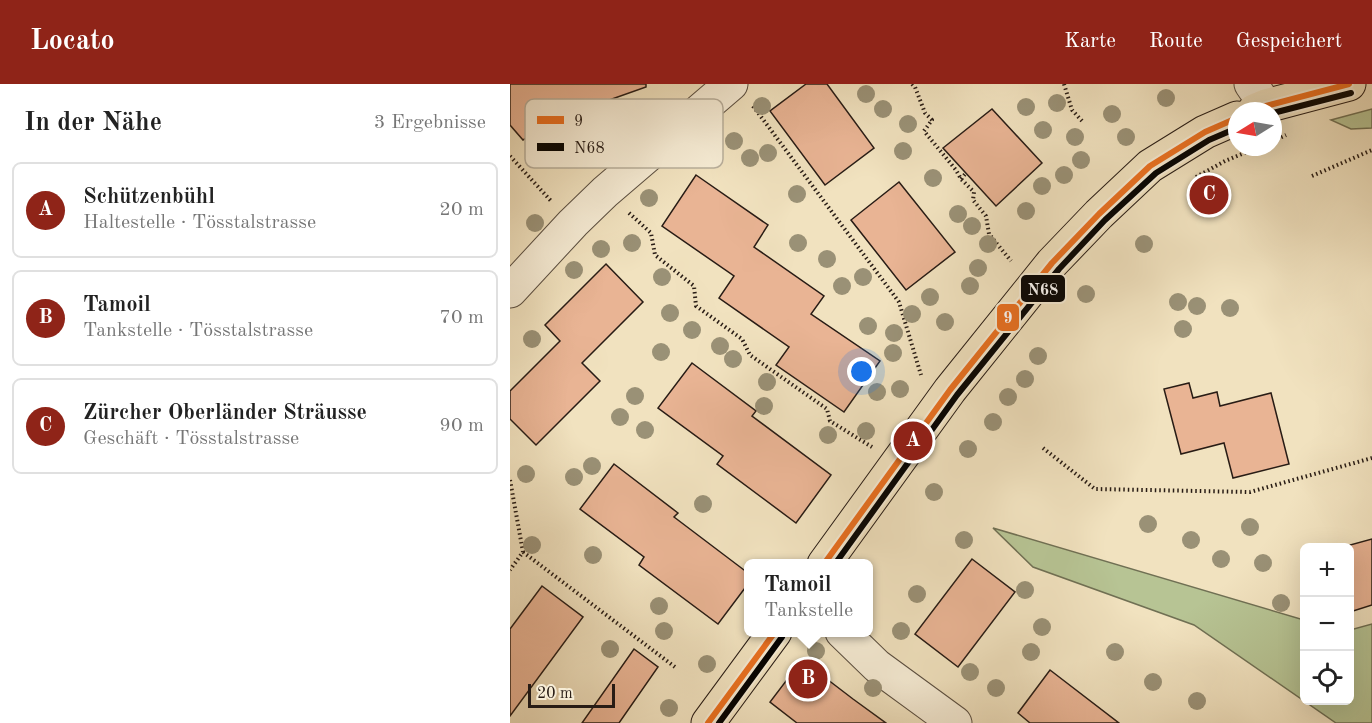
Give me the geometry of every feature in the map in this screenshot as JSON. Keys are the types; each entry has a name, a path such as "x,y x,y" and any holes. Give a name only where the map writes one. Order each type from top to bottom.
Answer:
{"main road":[{"path":"1266,102 1349,84"},
{"path":"828,559 950,390 1052,263 1150,165 1228,119"},
{"path":"708,723 771,637"}],"street":[{"path":"714,99 731,84"},
{"path":"510,291 573,223 633,168"},
{"path":"846,637 877,666 955,723"}],"path":[{"path":"1064,84 1072,110 1083,122"},
{"path":"915,85 925,113 932,120 924,131 961,179 974,192 973,200 986,216 989,234 1011,261"},
{"path":"768,125 899,302 921,375"},
{"path":"1312,176 1372,150"},
{"path":"510,156 573,223"},
{"path":"1196,178 1237,156"},
{"path":"961,179 966,173"},
{"path":"605,192 651,233 655,255 694,286 696,306 742,339 750,355 827,409 830,421 875,449"},
{"path":"1042,448 1095,489 1250,492 1372,458"},
{"path":"510,480 523,552 675,667"},
{"path":"510,570 523,552"}],"green space":[{"path":"1372,109 1372,128 1351,129 1331,120"},
{"path":"993,528 1300,619 1300,698 1194,625 1033,567"},
{"path":"1372,624 1372,723 1336,723 1310,705 1354,705 1354,629"}],"building":[{"path":"510,84 646,84 646,87 612,99 525,99 525,139 523,140 510,125"},
{"path":"806,84 827,84 874,148 825,185 770,111"},
{"path":"992,109 1042,163 996,206 943,148"},
{"path":"696,175 768,225 754,247 824,296 811,314 880,361 844,412 776,365 789,347 719,298 734,276 662,226"},
{"path":"899,182 955,252 906,290 851,220"},
{"path":"606,264 643,302 582,363 600,381 536,445 510,419 510,391 560,341 545,325"},
{"path":"692,363 756,411 752,416 831,475 796,523 717,464 723,456 658,408"},
{"path":"1189,383 1193,398 1217,392 1220,406 1271,393 1289,464 1233,478 1224,443 1181,454 1164,389"},
{"path":"614,464 678,513 674,517 744,570 744,589 718,624 639,565 644,557 580,509"},
{"path":"1372,539 1372,605 1354,611 1354,597 1354,544"},
{"path":"972,559 1015,592 958,667 915,634"},
{"path":"542,586 583,617 510,716 510,629"},
{"path":"634,649 658,667 619,723 582,723"},
{"path":"802,660 886,723 797,723 770,702"},
{"path":"1050,670 1119,723 1030,723 1018,713"}],"transit line":[{"name":"9","path":"1281,102 1349,84"},
{"name":"N68","path":"1282,111 1351,93"},
{"name":"9","path":"828,559 950,390 1052,263 1150,166 1205,132 1228,122"},
{"name":"N68","path":"839,559 957,395 1059,269 1105,220 1156,173 1209,140 1228,132"},
{"name":"9","path":"708,723 771,637"},
{"name":"N68","path":"719,723 782,637"}],"place":[{"name":"Zürcher Oberländer Sträusse","path":"1209,195"},
{"name":"Schützenbühl","path":"913,441"},
{"name":"Tamoil","path":"808,679"}]}
